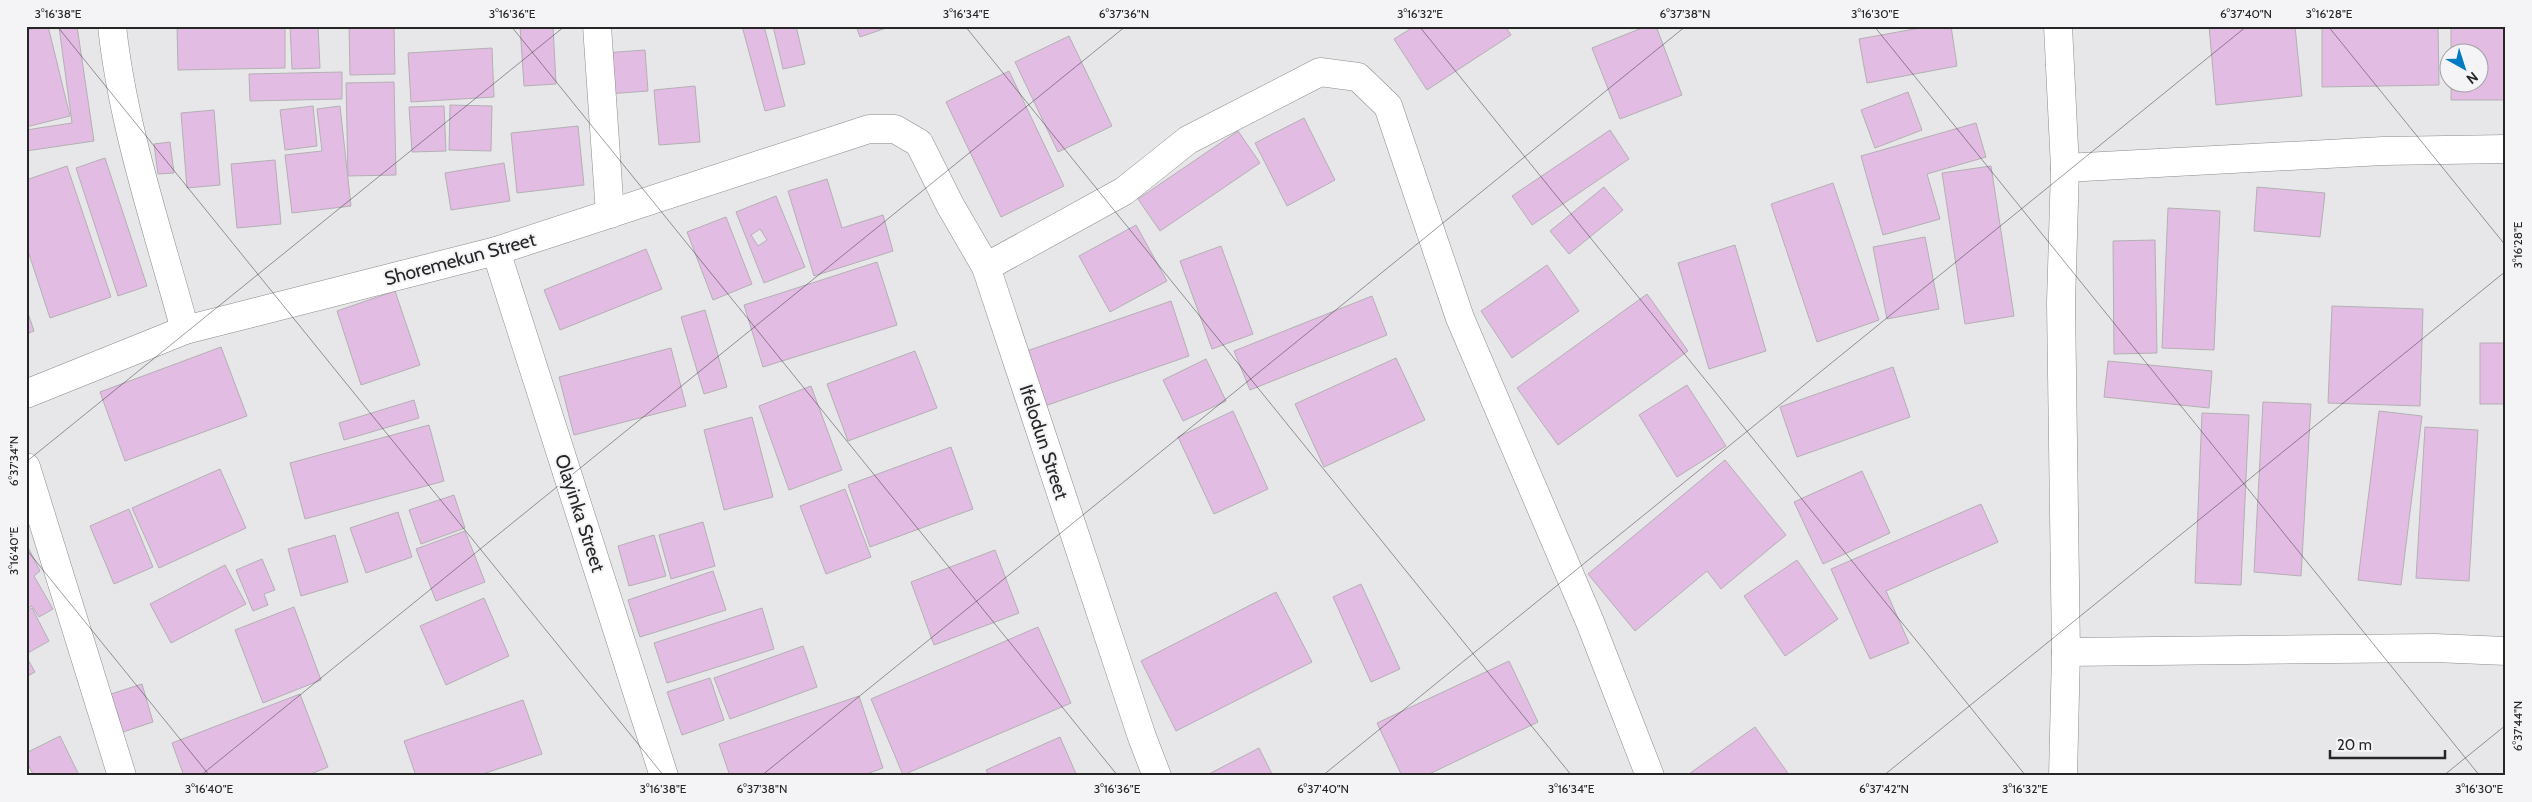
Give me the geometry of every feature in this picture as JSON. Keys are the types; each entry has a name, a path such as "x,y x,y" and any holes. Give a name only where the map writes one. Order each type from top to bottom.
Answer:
{"street":[{"path":"112,26 115,53 133,140 185,330"},
{"path":"597,26 610,214"},
{"path":"2058,26 2065,168 2061,303 2066,652 2063,776"},
{"path":"986,267 1124,191 1188,140 1320,72 1358,77 1388,106 1460,318 1590,622 1650,776"},
{"name":"Shoremekun Street","path":"26,394 185,330 496,251 869,129 896,129"},
{"name":"Ifelodun Street","path":"896,129 919,143 950,205 986,267 1142,737 1157,776"},
{"path":"2065,168 2383,151 2506,149"},
{"name":"Olayinka Street","path":"496,251 664,776"},
{"path":"26,467 122,776"},
{"path":"2066,652 2435,648 2506,651"}],"building":[{"path":"48,26 70,116 26,127 26,30"},
{"path":"77,26 94,141 26,151 26,130 72,123 59,27"},
{"path":"177,26 285,26 285,68 178,70"},
{"path":"290,26 318,26 320,68 292,69"},
{"path":"349,26 394,26 395,74 350,75"},
{"path":"520,26 553,26 556,84 524,86"},
{"path":"742,26 764,26 785,106 765,111"},
{"path":"773,26 796,26 805,64 783,69"},
{"path":"856,26 892,26 860,37"},
{"path":"1415,26 1505,26 1511,35 1427,90 1394,39"},
{"path":"1647,26 1656,26 1682,95 1620,119 1592,48"},
{"path":"1931,26 1951,26 1957,66 1867,83 1859,39"},
{"path":"2209,26 2295,26 2302,96 2216,105"},
{"path":"2322,26 2438,26 2439,85 2322,87"},
{"path":"2451,26 2506,26 2506,100 2451,100 2451,92 2490,92 2490,42 2451,42"},
{"path":"1069,36 1112,126 1058,152 1015,62"},
{"path":"492,48 494,97 411,102 408,53"},
{"path":"645,50 648,91 607,94 604,53"},
{"path":"1009,71 1064,186 1001,217 946,102"},
{"path":"342,72 342,99 250,101 249,74"},
{"path":"394,82 396,175 348,176 346,83"},
{"path":"695,86 700,142 659,145 654,90"},
{"path":"1908,92 1922,130 1875,148 1861,110"},
{"path":"450,105 492,106 491,151 449,150"},
{"path":"313,106 317,146 285,150 280,110"},
{"path":"340,106 351,206 292,213 285,155 322,151 317,109"},
{"path":"444,106 446,151 412,152 409,107"},
{"path":"214,110 220,185 187,188 181,113"},
{"path":"1304,118 1335,180 1287,206 1255,143"},
{"path":"1976,123 1986,157 1927,174 1940,219 1883,235 1861,156"},
{"path":"578,126 584,185 517,193 511,133"},
{"path":"1610,130 1629,159 1532,225 1512,196"},
{"path":"1238,131 1260,163 1160,231 1138,199"},
{"path":"170,142 174,173 158,174 154,144"},
{"path":"105,158 147,286 118,296 76,168"},
{"path":"275,160 281,224 237,228 231,164"},
{"path":"504,163 510,201 451,210 445,173"},
{"path":"67,166 111,297 50,318 26,245 26,180"},
{"path":"1991,166 2014,316 1965,324 1942,173"},
{"path":"827,179 842,228 883,215 893,251 814,276 788,191"},
{"path":"1833,183 1879,320 1817,342 1771,204"},
{"path":"1604,187 1623,210 1569,254 1550,231"},
{"path":"2257,187 2325,193 2320,237 2254,231"},
{"path":"776,196 805,267 764,283 736,212","holes":["760,229 767,240 758,246 751,235"]},
{"path":"2168,208 2220,211 2214,350 2162,348"},
{"path":"726,217 752,284 713,300 687,232"},
{"path":"1136,225 1167,281 1110,312 1079,256"},
{"path":"1925,237 1939,309 1887,319 1873,247"},
{"path":"2155,240 2157,353 2114,354 2113,241"},
{"path":"1735,245 1766,351 1709,369 1678,263"},
{"path":"1221,246 1253,334 1212,349 1180,261"},
{"path":"646,249 662,289 560,330 544,290"},
{"path":"877,262 897,325 763,367 744,305"},
{"path":"1547,265 1579,311 1512,358 1481,311"},
{"path":"395,291 420,365 361,385 337,311"},
{"path":"1647,294 1688,351 1558,445 1517,388"},
{"path":"1372,296 1387,335 1250,390 1234,351"},
{"path":"1171,301 1189,356 1039,408 1021,353"},
{"path":"2332,306 2423,309 2420,406 2328,403"},
{"path":"26,307 34,331 26,334"},
{"path":"705,310 727,387 704,394 681,317"},
{"path":"2480,343 2506,343 2506,404 2480,404"},
{"path":"221,347 247,416 125,461 100,392"},
{"path":"671,348 686,406 574,435 559,377"},
{"path":"915,351 937,408 848,441 827,384"},
{"path":"1396,358 1425,420 1324,467 1295,404"},
{"path":"1206,359 1226,401 1183,421 1163,380"},
{"path":"2108,361 2212,371 2209,408 2104,397"},
{"path":"1893,367 1910,417 1797,457 1780,407"},
{"path":"1687,385 1726,446 1677,477 1639,415"},
{"path":"811,386 842,470 789,490 759,406"},
{"path":"414,400 419,418 344,440 339,423"},
{"path":"2263,402 2311,404 2301,576 2254,572"},
{"path":"1233,411 1268,489 1214,514 1178,437"},
{"path":"2379,411 2422,416 2401,585 2358,580"},
{"path":"2202,413 2249,415 2241,585 2195,583"},
{"path":"752,417 773,497 724,510 704,430"},
{"path":"429,425 444,481 305,519 290,463"},
{"path":"2425,427 2478,430 2469,581 2416,578"},
{"path":"951,447 973,509 870,547 848,485"},
{"path":"1725,460 1786,535 1721,589 1707,571 1635,631 1588,574"},
{"path":"220,469 246,528 159,568 132,508"},
{"path":"1862,471 1890,533 1823,564 1794,502"},
{"path":"845,489 871,557 826,574 800,506"},
{"path":"454,495 465,528 421,544 409,510"},
{"path":"1981,504 1998,542 1886,591 1909,643 1870,659 1831,569"},
{"path":"129,509 153,567 114,584 90,526"},
{"path":"398,512 412,557 366,573 350,528"},
{"path":"703,522 715,566 671,579 659,535"},
{"path":"465,531 485,582 436,601 416,549"},
{"path":"335,535 348,582 301,596 288,549"},
{"path":"654,535 666,576 629,586 618,546"},
{"path":"26,543 40,571 34,576 53,609 39,617 32,606 26,609"},
{"path":"995,550 1019,613 934,645 911,582"},
{"path":"262,559 275,590 264,594 268,605 253,611 236,570"},
{"path":"1797,560 1838,619 1785,656 1744,596"},
{"path":"225,565 246,604 171,643 150,604"},
{"path":"713,571 726,610 640,637 628,600"},
{"path":"1361,584 1400,669 1371,682 1333,597"},
{"path":"1276,592 1312,662 1176,731 1141,661"},
{"path":"484,598 509,656 446,685 420,626"},
{"path":"294,607 321,680 263,703 235,630"},
{"path":"32,608 49,641 26,654 26,611"},
{"path":"762,608 774,649 667,683 654,643"},
{"path":"1038,627 1071,703 903,775 871,699"},
{"path":"803,646 817,687 730,719 714,678"},
{"path":"26,656 35,672 26,677"},
{"path":"1509,661 1538,722 1425,776 1402,776 1377,723"},
{"path":"710,678 724,720 682,735 667,692"},
{"path":"142,684 153,722 123,732 111,694"},
{"path":"300,694 328,767 306,776 184,776 172,743"},
{"path":"859,696 883,768 861,776 730,776 719,744"},
{"path":"523,700 542,754 477,776 416,776 404,741"},
{"path":"1755,727 1790,776 1686,776"},
{"path":"60,736 78,773 72,776 34,776 26,761 26,753"},
{"path":"1060,737 1077,776 989,776 986,770"},
{"path":"1259,748 1273,776 1205,776"}]}
